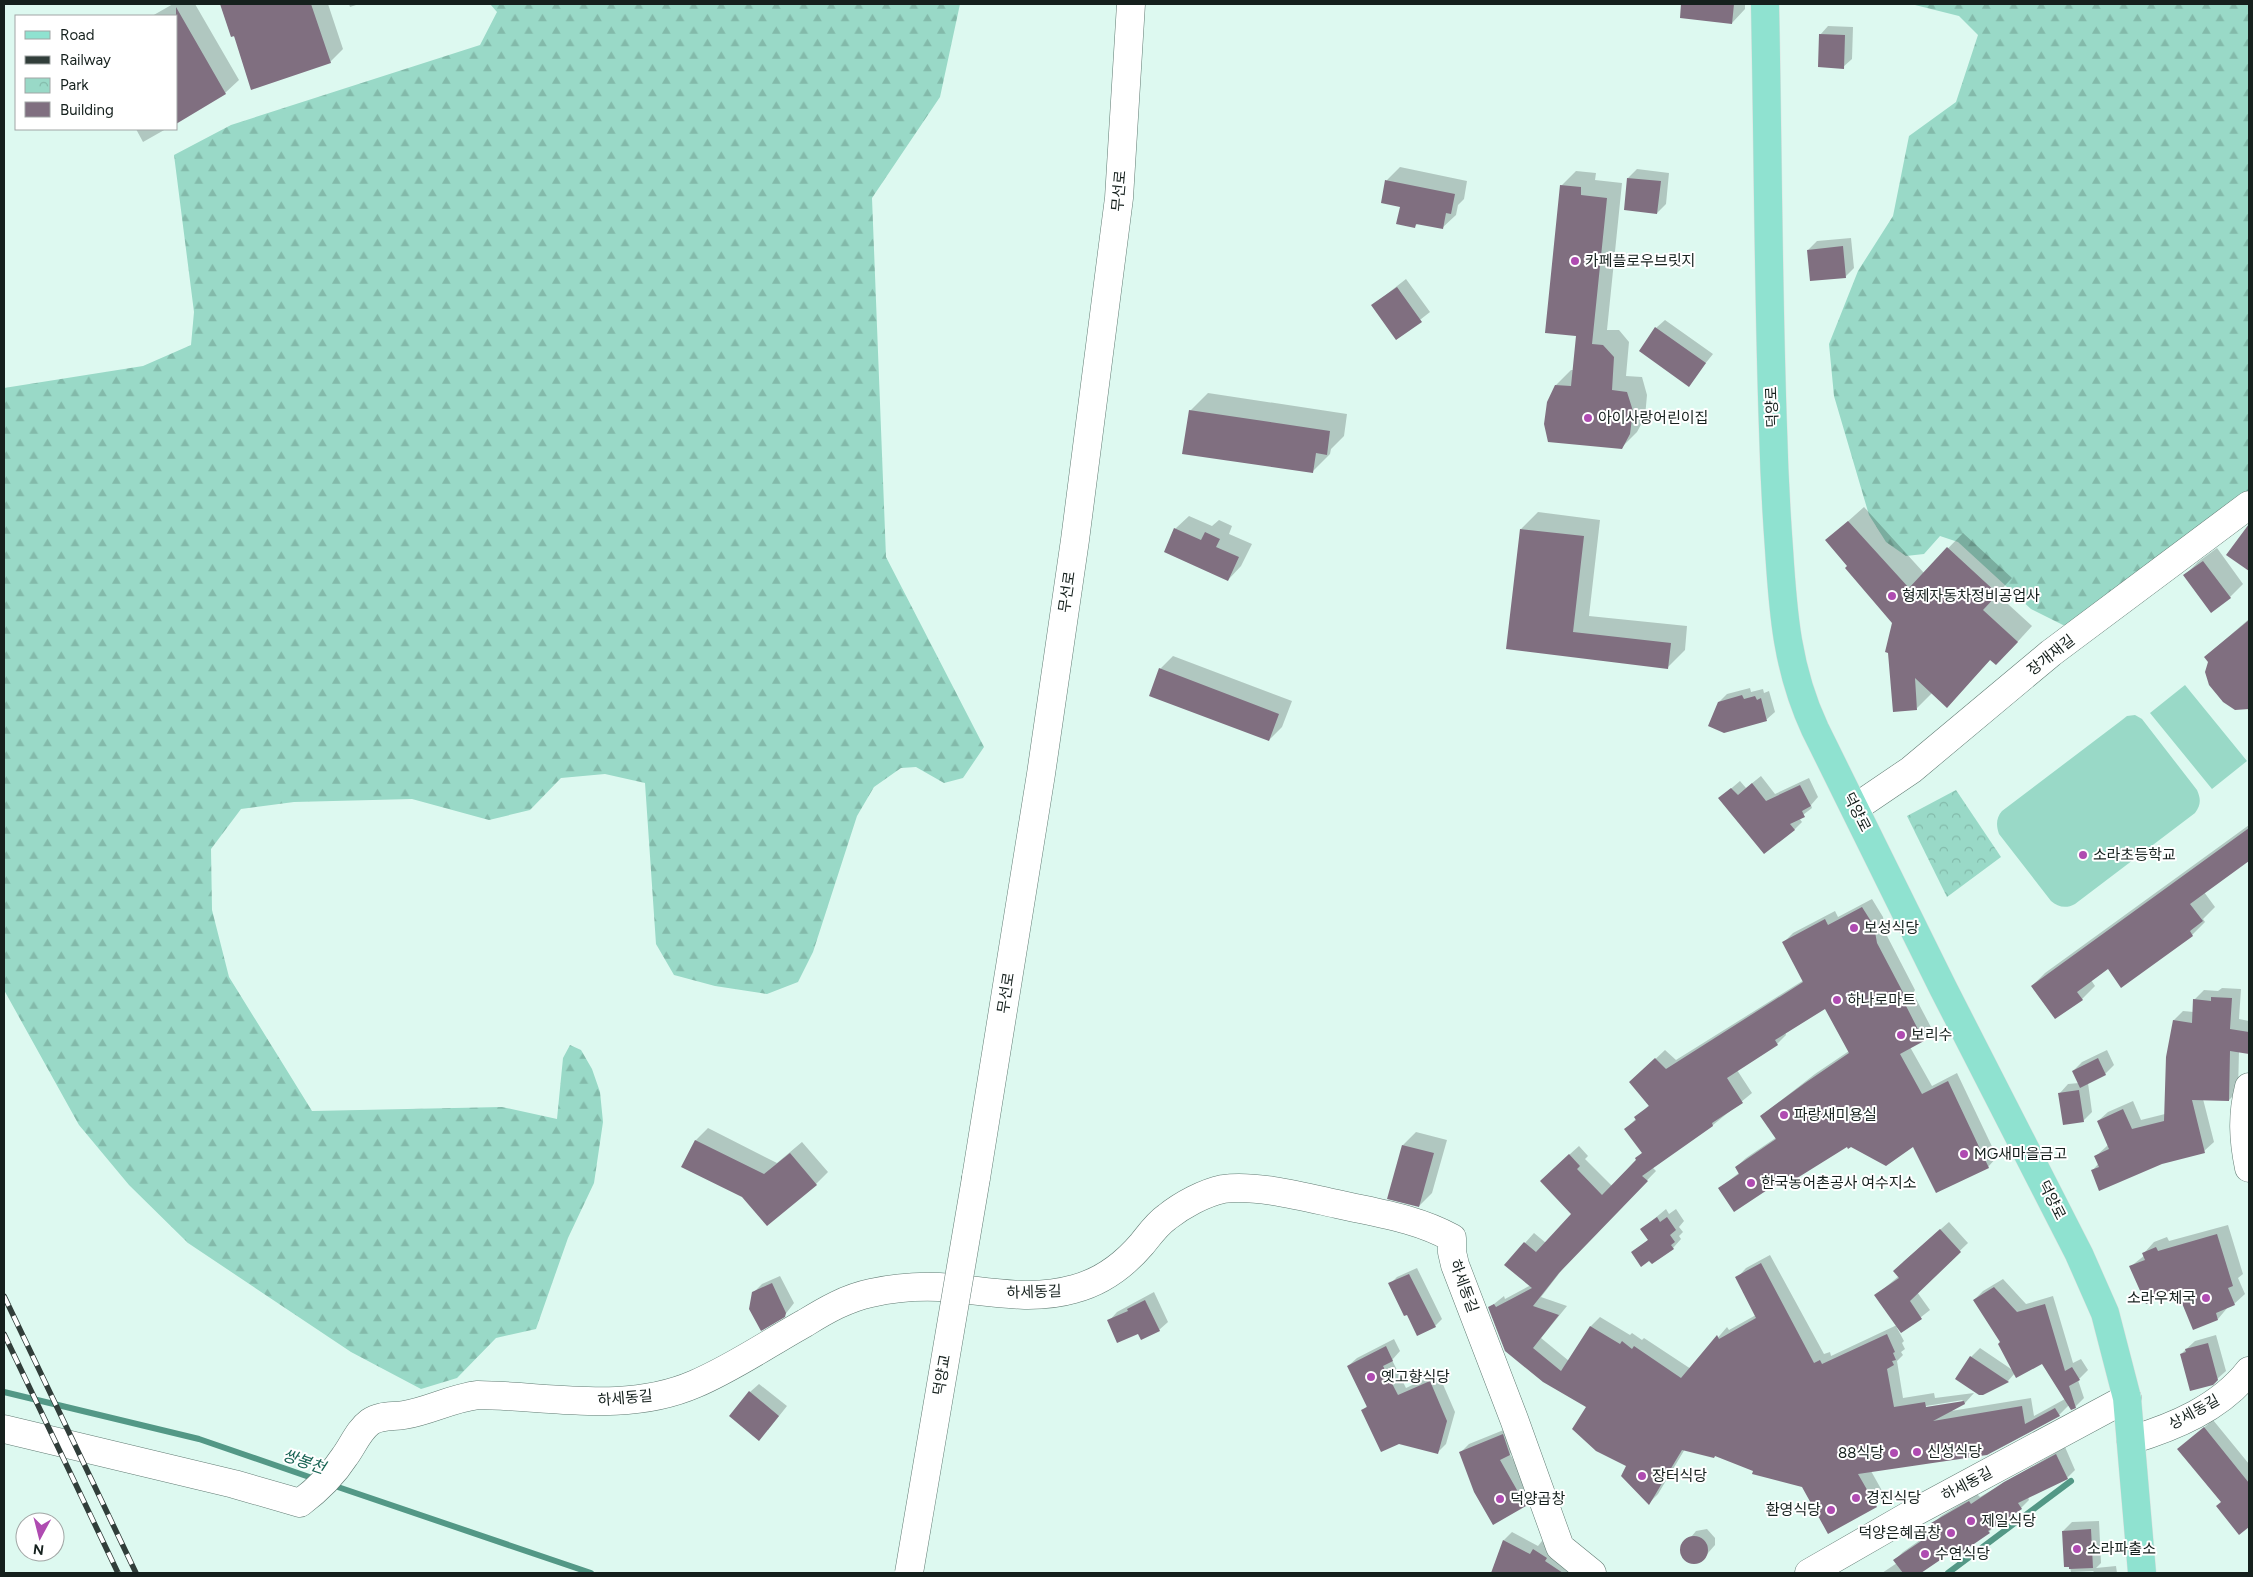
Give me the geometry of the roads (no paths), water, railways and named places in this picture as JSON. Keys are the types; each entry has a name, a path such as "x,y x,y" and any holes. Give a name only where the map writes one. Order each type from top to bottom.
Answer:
{"main road":[{"name":"덕양로","path":"1765,4 1768,278 1774,476 1783,612 1793,670 1804,706 1938,980 2095,1288 2112,1337 2127,1398 2142,1573"}],"street":[{"name":"무선로","path":"976,1178 1041,774 1075,540 1119,198 1131,4"},
{"name":"장개재길","path":"1855,808 1911,770 2051,653 2249,505"},
{"path":"2249,1087 2243,1121 2243,1134 2249,1168"},
{"name":"덕양교","path":"908,1573 976,1178"},
{"name":"하세동길","path":"4,1429 304,1500 344,1458 370,1422 380,1417 422,1411 460,1397 493,1395 612,1401 636,1400 676,1390 693,1385 729,1367 832,1307 870,1293 904,1287 938,1287 1017,1295 1054,1294 1075,1289 1094,1282 1122,1264 1162,1221 1190,1202 1222,1189 1258,1190 1294,1195 1411,1220 1434,1228 1452,1238 1452,1252 1456,1265 1560,1547"},
{"name":"상세동길","path":"2131,1440 2176,1424 2205,1409 2226,1394 2249,1371"},
{"name":"하세동길","path":"1809,1573 1914,1512 2127,1398"},
{"path":"1560,1547 1569,1573"},
{"path":"1560,1547 1592,1573"}],"waterway":[{"name":"쌍봉천","path":"4,1392 199,1439 318,1480"},
{"path":"1948,1573 2071,1481"},
{"name":"쌍봉천","path":"332,1485 591,1573"}],"railway":[{"path":"4,1296 136,1573"},
{"path":"4,1334 118,1573"}],"place":[{"name":"카페플로우브릿지","path":"1575,261"},
{"name":"아이사랑어린이집","path":"1588,418"},
{"name":"형제자동차정비공업사","path":"1892,596"},
{"name":"소라초등학교","path":"2083,855"},
{"name":"보성식당","path":"1854,928"},
{"name":"하나로마트","path":"1837,1000"},
{"name":"보리수","path":"1901,1035"},
{"name":"파랑새미용실","path":"1784,1115"},
{"name":"MG새마을금고","path":"1964,1154"},
{"name":"한국농어촌공사 여수지소","path":"1751,1183"},
{"name":"소라우체국","path":"2206,1298"},
{"name":"옛고향식당","path":"1371,1377"},
{"name":"신성식당","path":"1917,1452"},
{"name":"88식당","path":"1894,1453"},
{"name":"장터식당","path":"1642,1476"},
{"name":"경진식당","path":"1856,1498"},
{"name":"덕양곱창","path":"1500,1499"},
{"name":"환영식당","path":"1831,1510"},
{"name":"제일식당","path":"1971,1521"},
{"name":"덕양은혜곱창","path":"1951,1533"},
{"name":"소라파출소","path":"2077,1549"},
{"name":"수연식당","path":"1925,1554"}]}
